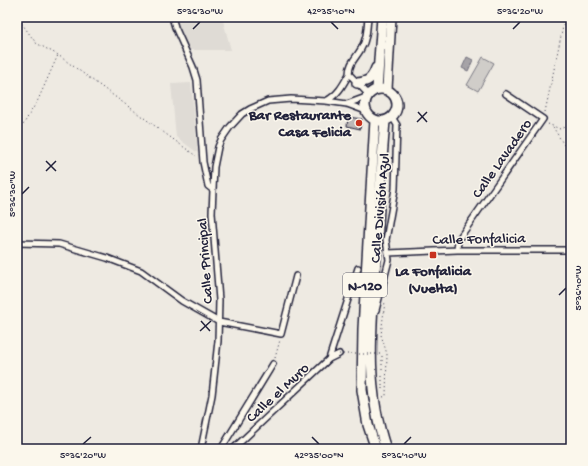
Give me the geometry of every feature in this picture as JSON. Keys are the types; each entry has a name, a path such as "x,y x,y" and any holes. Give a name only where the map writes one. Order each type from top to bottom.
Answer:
{"highway":[{"path":"377,89 382,17"},
{"path":"389,119 375,120 369,117 364,104 367,96 377,89 387,90 391,17"},
{"path":"356,83 369,80 373,75 379,61"},
{"name":"N-120","path":"386,449 377,419 372,386 371,357 372,325 389,119 396,111 397,103 394,95 387,90"},
{"name":"N-120","path":"375,120 363,329 362,390 368,425 376,449"}],"street":[{"path":"172,17 193,66 197,80 203,162 208,186 213,190"},
{"path":"326,101 333,97 340,89 349,74 349,68 352,62 362,49 366,38 368,17"},
{"path":"346,104 367,96 349,74"},
{"name":"Calle Lavadero","path":"456,250 458,240 543,119 506,94"},
{"name":"Calle Principal","path":"200,449 212,395 220,322 220,300 213,228 214,167 218,147 230,127 242,114 259,104 280,99 326,101 346,104 366,111"},
{"name":"Calle División Azul","path":"372,325 388,260 386,240 396,178 397,125 389,119"},
{"path":"17,243 59,244 107,258 140,271 182,301 220,322 281,334 296,276"},
{"name":"Calle Fonfalicia","path":"388,253 456,250 571,250"},
{"path":"329,359 358,268"},
{"name":"Calle el Muro","path":"233,449 329,359 338,354"},
{"path":"221,449 273,364"}],"path":[{"path":"17,17 36,43 58,55 203,162"},
{"path":"565,17 543,119 549,125 560,129 571,124"},
{"path":"17,135 38,100 58,55"},
{"path":"553,126 560,140 571,155"},
{"path":"382,397 386,396 387,354 381,335 386,296"},
{"path":"273,364 281,334"},
{"path":"338,354 382,354 382,390"}],"shaded area":[{"path":"175,17 222,17 231,50 189,50"},
{"path":"467,57 473,60 468,71 462,68"},
{"path":"483,57 494,63 478,91 467,85"},
{"path":"191,83 198,153 176,137 171,84"}],"building":[{"path":"348,117 362,119 360,129 347,126"}],"place":[{"name":"Bar Restaurante Casa Felicia","path":"359,123"},
{"name":"La Fonfalicia (Vuelta)","path":"433,255"}]}
